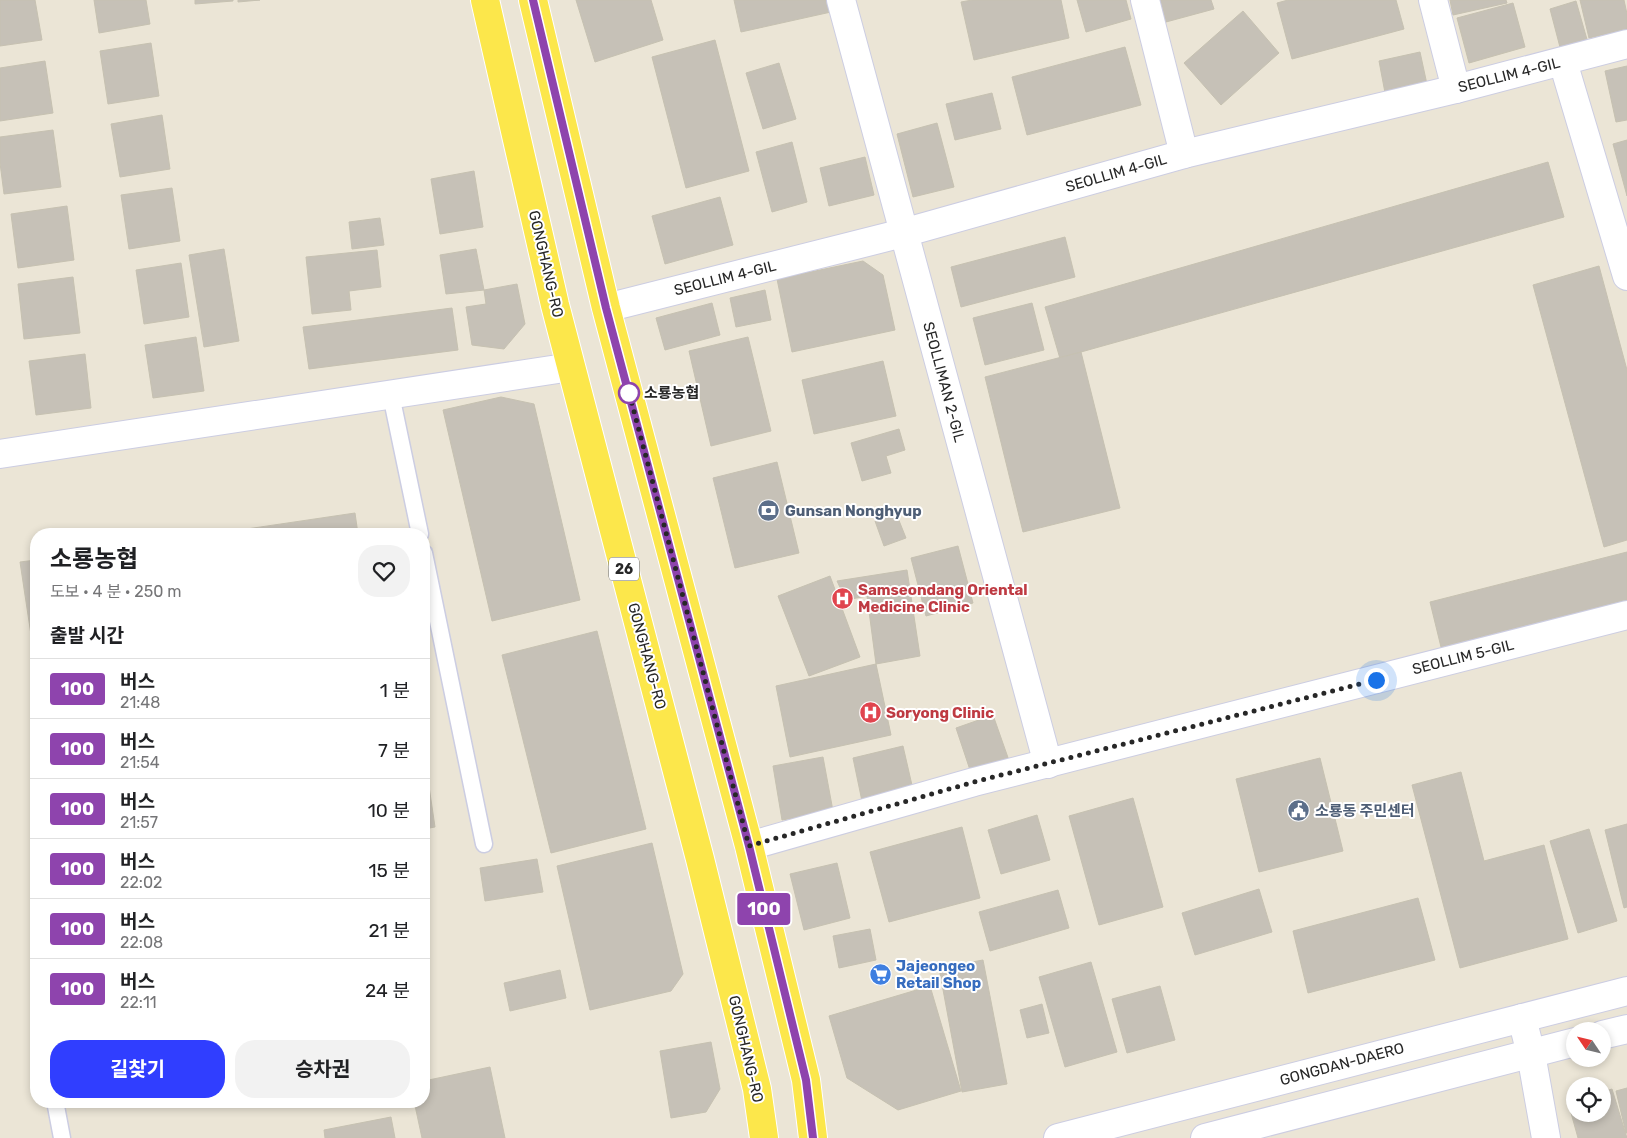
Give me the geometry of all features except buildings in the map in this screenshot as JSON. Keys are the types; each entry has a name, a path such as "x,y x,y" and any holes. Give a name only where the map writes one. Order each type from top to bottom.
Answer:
{"main road":[{"name":"GONGHANG-RO","path":"485,0 555,305 700,859 757,1089 764,1138"},
{"path":"533,0 606,308 749,846 806,1080 813,1138"}],"street":[{"name":"SEOLLIMAN 2-GIL","path":"841,0 1048,764"},
{"path":"1145,0 1184,154"},
{"path":"1433,0 1456,89"},
{"name":"SEOLLIM 4-GIL","path":"606,308 903,233 1184,154 1456,89 1627,44"},
{"path":"1563,62 1627,276"},
{"path":"0,454 571,368"},
{"name":"SEOLLIM 5-GIL","path":"749,846 974,782 1627,615"},
{"name":"GONGDAN-DAERO","path":"1058,1138 1627,991"},
{"path":"1522,1018 1531,1054 1546,1138"},
{"path":"1611,1033 1627,1029"},
{"path":"1205,1138 1566,1044"}],"lane":[{"path":"391,395 419,528"},
{"path":"430,582 484,844"},
{"path":"56,1108 62,1138"}],"bus line":[{"name":"100","path":"533,0 606,308 749,846 806,1080 813,1138"}],"place":[{"name":"소룡농협","path":"629,393"},
{"name":"Gunsan Nonghyup","path":"769,511"},
{"name":"Samseondang Oriental Medicine Clinic","path":"842,599"},
{"name":"Soryong Clinic","path":"870,713"},
{"name":"소룡동 주민센터","path":"1299,811"},
{"name":"Jajeongeo Retail Shop","path":"880,975"}],"route":[{"path":"629,393 627,385 749,846 974,782 1376,680"}]}
